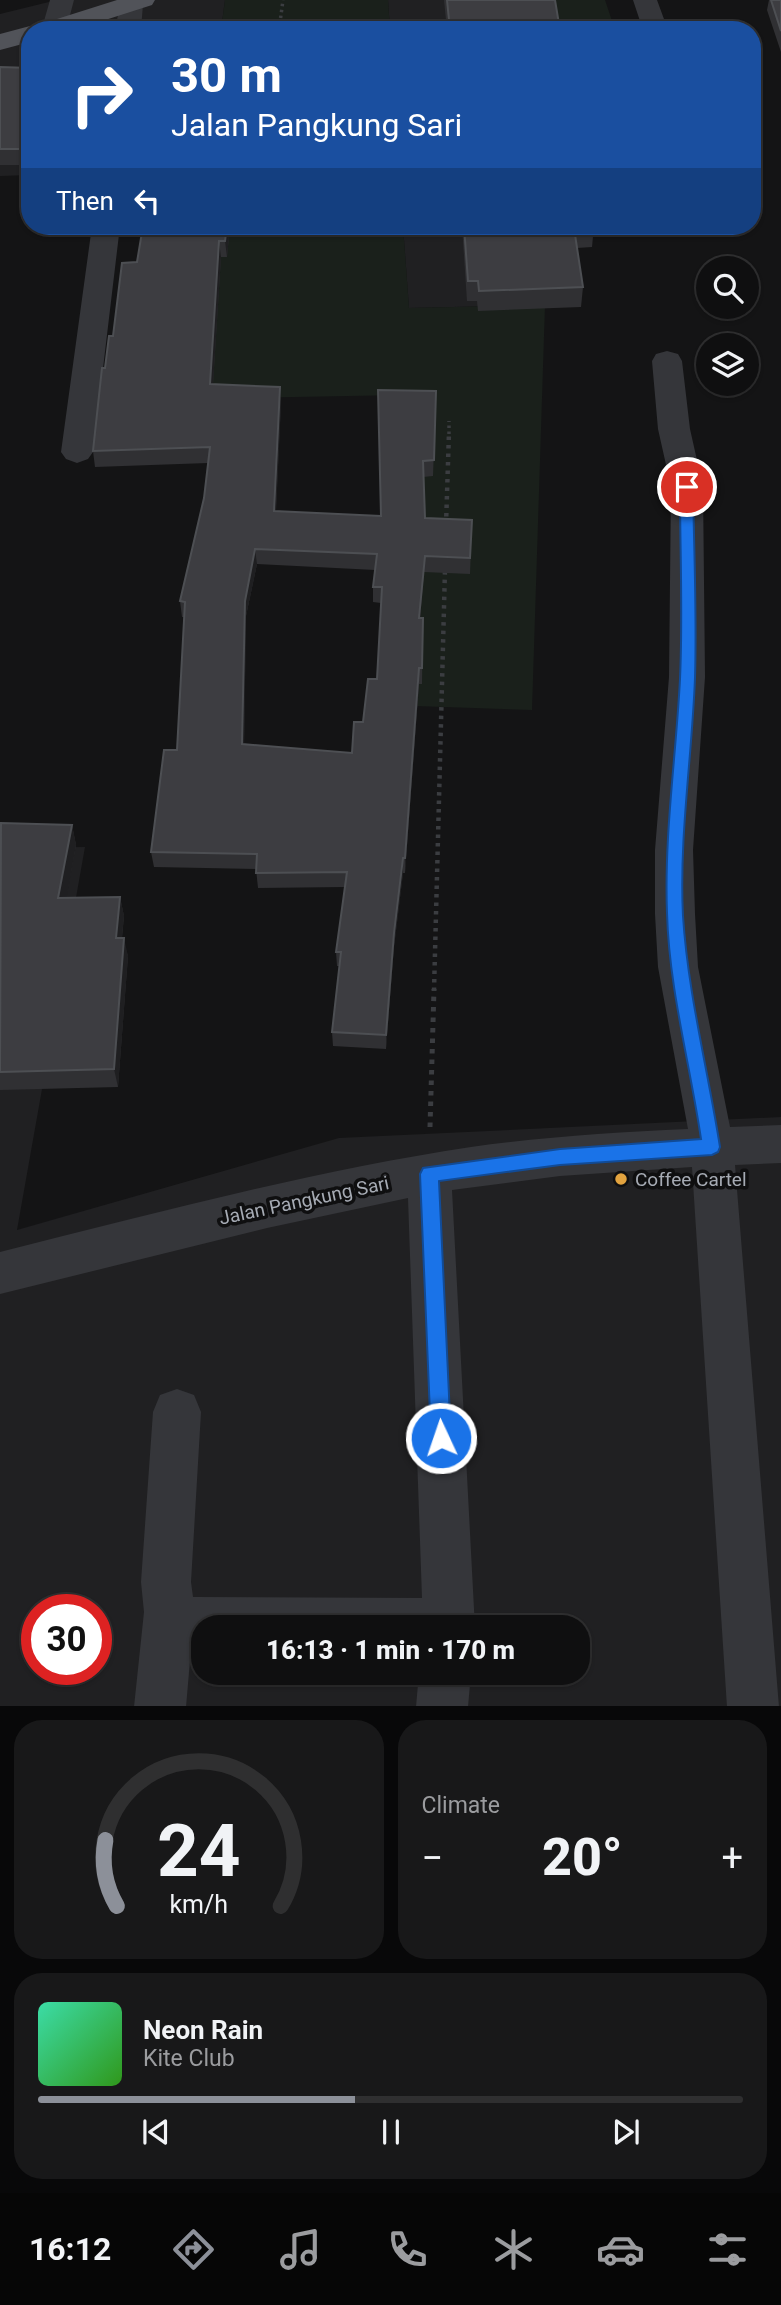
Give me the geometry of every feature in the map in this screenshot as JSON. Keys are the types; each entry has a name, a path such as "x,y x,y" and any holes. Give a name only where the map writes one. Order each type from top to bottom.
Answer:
{"main road":[{"path":"76,21 137,2"},
{"path":"0,42 21,36"}],"street":[{"path":"54,21 62,0"},
{"path":"645,0 653,21"},
{"path":"131,21 137,2"},
{"path":"77,452 105,235"},
{"path":"667,361 674,429 687,487 687,677 674,850 678,967 699,1066 712,1147 753,1706"},
{"name":"Jalan Pangkung Sari","path":"0,1273 184,1226 429,1174 560,1157 781,1144"},
{"path":"429,1174 449,1615"},
{"path":"160,1706 169,1612 166,1582 177,1412"},
{"path":"169,1612 191,1623"},
{"path":"442,1706 444,1685"}],"path":[{"path":"280,21 282,0"},
{"path":"446,533 449,421"},
{"path":"429,1174 445,561"}],"shaded area":[{"path":"57,0 225,0 222,21 21,21 21,175 0,176 0,14"},
{"path":"225,0 388,0 389,21 222,21"},
{"path":"388,0 509,0 515,21 389,21"},
{"path":"509,0 605,0 612,21 515,21"},
{"path":"197,235 404,235 409,308 545,305 532,710 386,705 403,395 177,399"},
{"path":"404,235 543,235 545,305 409,308"},
{"path":"85,847 17,1230 339,1138 781,1117 781,1706 0,1706 0,848"}],"building":[{"path":"447,0 555,0 558,21 449,21"},
{"path":"771,0 781,0 781,31"},
{"path":"0,67 21,68 21,149 0,149"},
{"path":"142,235 226,235 225,241 219,241 210,384 280,387 274,511 381,516 378,390 436,391 434,460 423,461 425,518 472,520 470,558 425,556 419,618 423,618 422,668 419,668 405,858 394,933 386,1035 332,1032 341,952 336,952 347,872 256,873 257,854 151,852 164,750 177,750 185,602 180,601 204,498 210,447 93,451 102,368 105,368 109,336 113,336 122,263 137,262","holes":["255,549 377,554 373,587 382,587 377,679 368,679 363,722 354,722 352,753 242,744 245,601"]},
{"path":"465,235 575,235 583,287 479,291 478,281 468,281"},
{"path":"1,823 72,825 58,898 120,897 116,938 124,938 114,1069 0,1072"}],"place":[{"name":"Coffee Cartel","path":"621,1179"}],"route":[{"path":"441,1438 429,1174 560,1157 712,1147 699,1066 678,967 675,914 674,850 687,677 687,487"}]}
